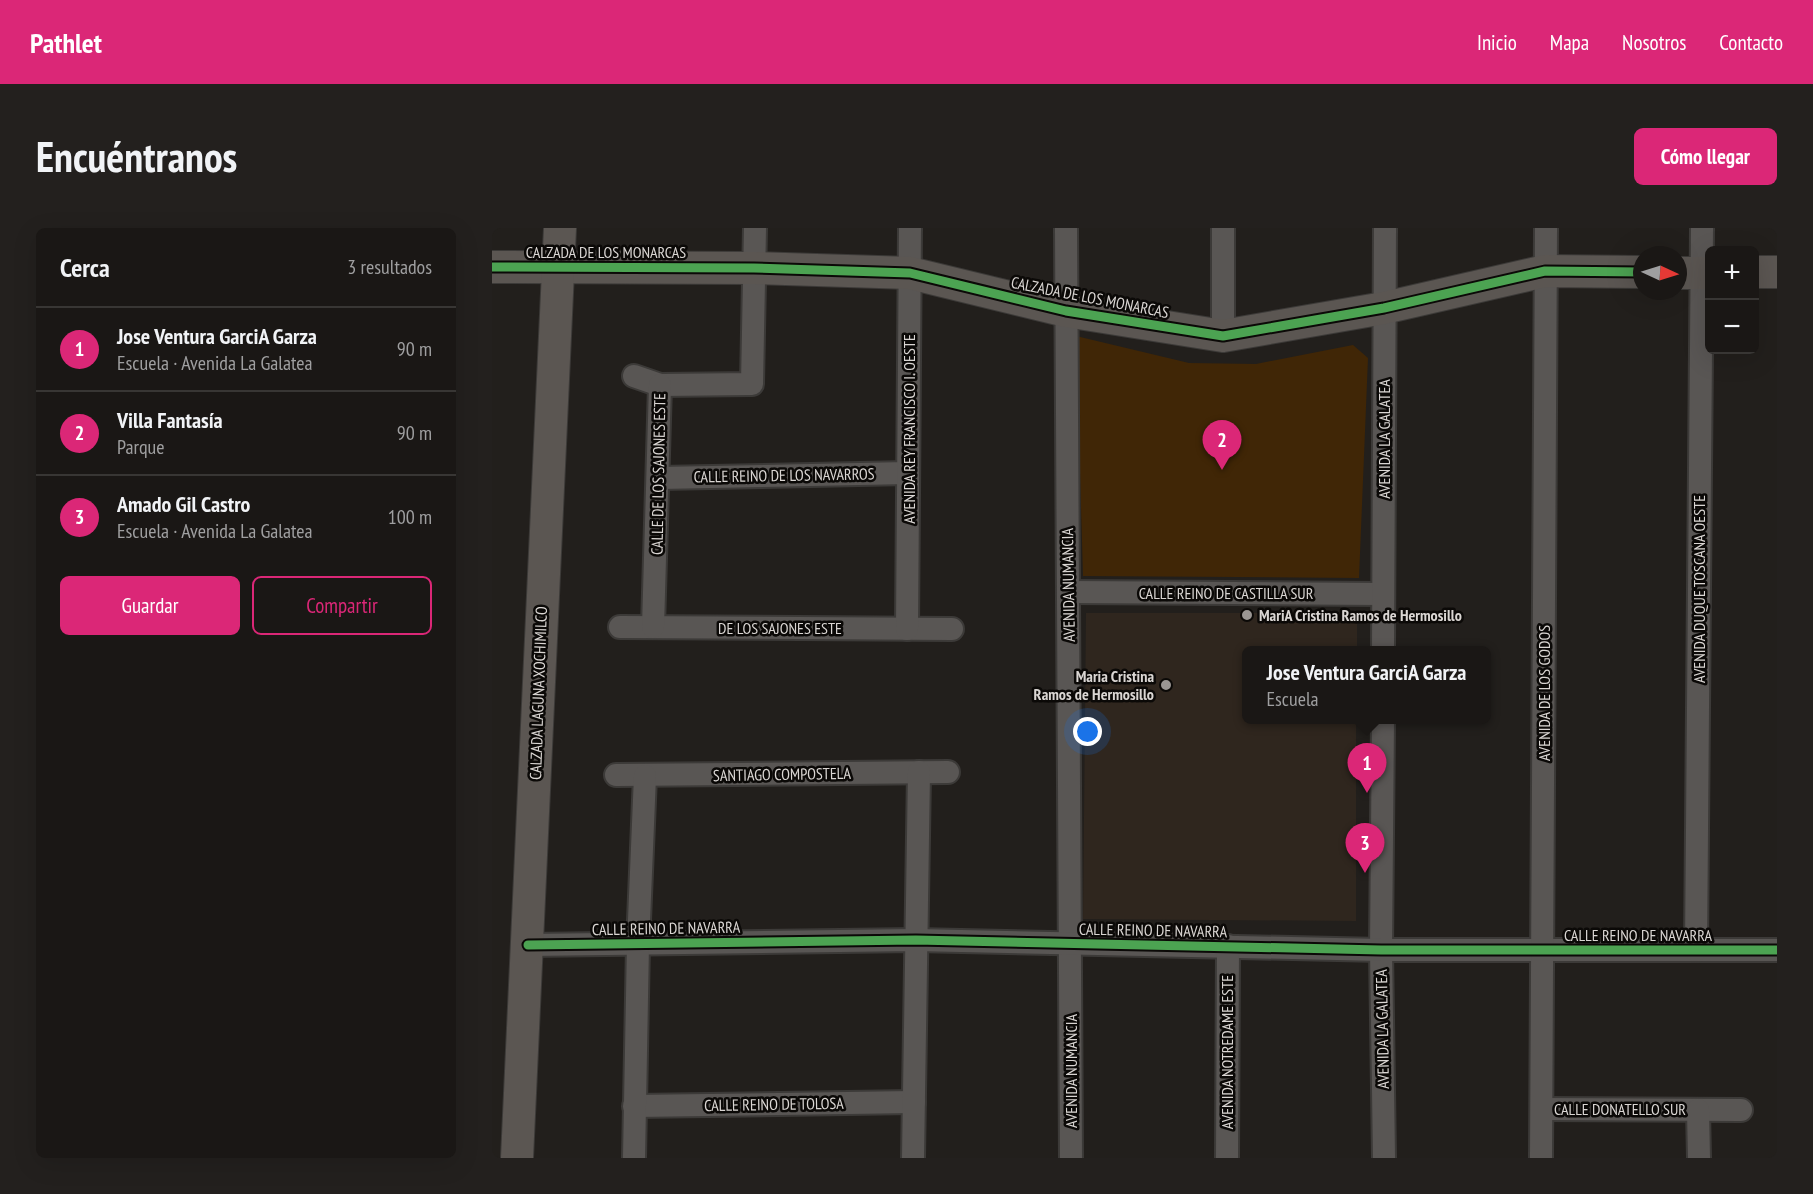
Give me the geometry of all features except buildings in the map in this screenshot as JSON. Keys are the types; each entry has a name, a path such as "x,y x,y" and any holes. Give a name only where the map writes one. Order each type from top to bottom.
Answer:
{"street":[{"name":"CALZADA LAGUNA XOCHIMILCO","path":"517,1158 560,228"},
{"path":"754,228 754,268"},
{"name":"AVENIDA REY FRANCISCO I. OESTE","path":"907,629 910,228"},
{"name":"AVENIDA NUMANCIA","path":"1066,228 1071,1158"},
{"path":"1223,228 1223,336"},
{"name":"AVENIDA LA GALATEA","path":"1383,646 1385,228"},
{"name":"AVENIDA DE LOS GODOS","path":"1541,1158 1546,228"},
{"name":"AVENIDA DUQUE TOSCANA OESTE","path":"1696,950 1696,273 1702,228"},
{"name":"CALZADA DE LOS MONARCAS","path":"492,267 754,268 910,273 1066,311 1223,336 1384,308 1545,271 1633,272"},
{"name":"CALLE DE LOS SAJONES ESTE","path":"653,627 660,385 752,384 754,268"},
{"path":"1759,272 1777,272"},
{"path":"634,376 660,385"},
{"name":"CALLE REINO DE LOS NAVARROS","path":"659,478 909,473"},
{"name":"CALLE REINO DE CASTILLA SUR","path":"1068,592 1383,594"},
{"name":"DE LOS SAJONES ESTE","path":"620,627 952,629"},
{"name":"AVENIDA LA GALATEA","path":"1383,724 1381,950 1384,1158"},
{"path":"913,1158 919,772"},
{"name":"SANTIAGO COMPOSTELA","path":"616,775 948,772"},
{"path":"634,1158 638,944 645,776"},
{"name":"CALLE REINO DE NAVARRA","path":"528,945 916,940 1381,950 1777,950"},
{"name":"AVENIDA NOTREDAME ESTE","path":"1227,1158 1228,946"},
{"name":"CALLE REINO DE TOLOSA","path":"634,1106 914,1102"},
{"name":"CALLE DONATELLO SUR","path":"1542,1109 1741,1110"},
{"path":"1698,1110 1699,1158"}],"shaded area":[{"path":"1076,336 1189,363 1256,364 1353,345 1368,358 1359,578 1083,576"},
{"path":"1086,613 1357,613 1357,646 1242,646 1242,724 1356,724 1356,921 1083,919"}],"cycle path":[{"path":"492,267 754,268 910,273 1066,311 1223,336 1384,308 1545,271 1633,272"},
{"path":"528,945 916,940 1381,950 1777,950"}],"place":[{"name":"Villa Fantasía","path":"1222,470"},
{"name":"MariA Cristina Ramos de Hermosillo","path":"1247,615"},
{"name":"Maria Cristina Ramos de Hermosillo","path":"1166,685"},
{"name":"Jose Ventura GarciA Garza","path":"1367,793"},
{"name":"Amado Gil Castro","path":"1365,873"}]}
